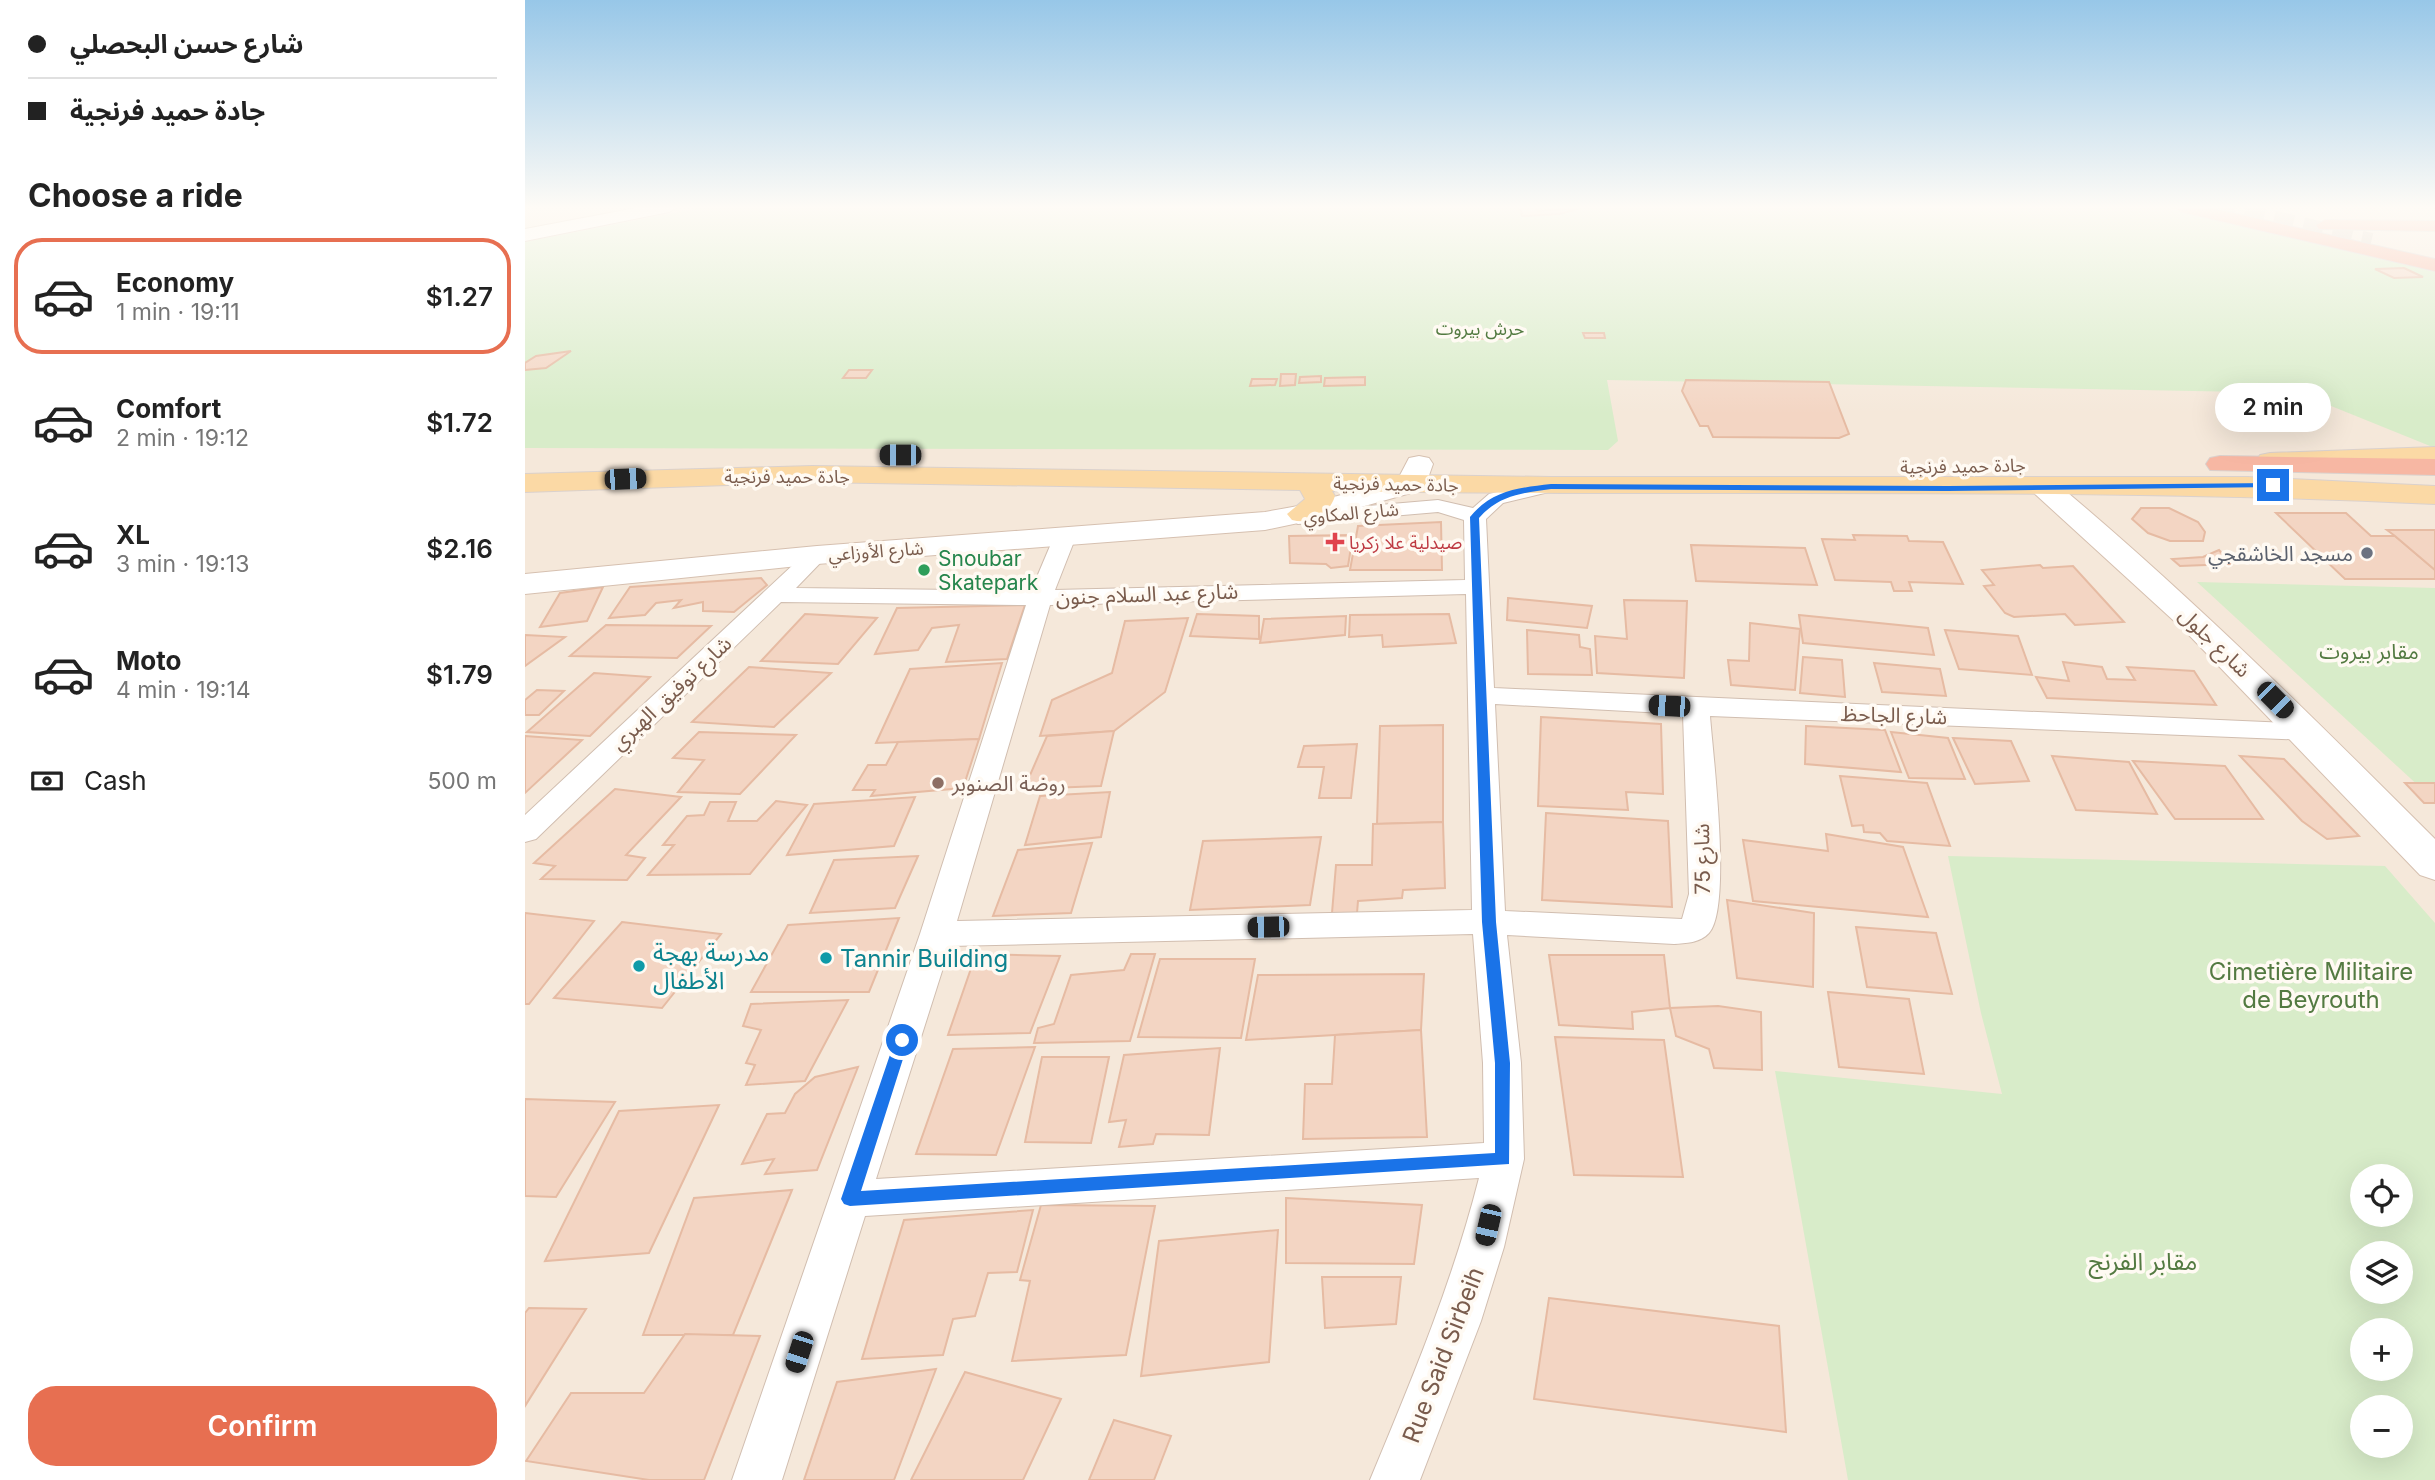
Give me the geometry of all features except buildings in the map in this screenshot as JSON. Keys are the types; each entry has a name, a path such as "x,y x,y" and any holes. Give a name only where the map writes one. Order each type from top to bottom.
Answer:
{"highway":[{"name":"جادة حميد فرنجية","path":"2220,464 2435,467"},
{"name":"جادة حميد فرنجية","path":"2248,486 2435,483"}],"main road":[{"name":"جادة حميد فرنجية","path":"525,460 900,455 1414,474 1551,486 2248,486"},
{"path":"2220,464 2435,455"},
{"name":"جادة حميد فرنجية","path":"525,483 811,474 1308,482 1414,474 2220,464"},
{"name":"شارع الأوزاعي","path":"525,584 817,555 1064,539 1265,521 1302,514 1414,474"},
{"path":"1302,514 1314,508 1321,496 1308,482"},
{"path":"2248,486 2435,495"},
{"name":"شارع جلول","path":"2045,488 2143,573 2308,732 2435,865"}],"street":[{"path":"1475,517 1496,498 1516,491 1551,486"},
{"name":"شارع المكاوي","path":"1265,521 1438,506 1458,509 1475,517"},
{"name":"Rue Said Sirbeih","path":"1395,1480 1459,1321 1483,1247 1504,1159 1502,1063 1489,922 1475,517"},
{"path":"757,1480 937,934 1040,597 1064,539"},
{"name":"شارع توفيق الهبري","path":"525,832 817,555"},
{"name":"شارع عبد السلام جنون","path":"775,595 1040,597 1477,587"},
{"name":"شارع الجاحظ","path":"1481,695 1696,707 2308,732"},
{"name":"شارع 75","path":"1489,922 1652,932 1688,931 1697,925 1705,894 1696,707"},
{"path":"937,934 1489,922"},
{"path":"850,1199 1504,1159"}],"shaded area":[{"path":"525,276 2435,276 2435,1480 525,1480"}],"green space":[{"name":"حرش بيروت","path":"525,276 2435,276 2435,448 2299,393 1607,380 1618,441 1608,450 525,448"},
{"name":"مقابر بيروت","path":"2197,582 2435,588 2435,801"},
{"name":"مقابر الفرنج","path":"1948,856 2385,866 2435,923 2435,1480 1848,1480 1775,1071 2002,1094 1981,1013"}],"place":[{"name":"صيدلية علا زكريا","path":"1335,542"},
{"name":"مسجد الخاشقجي","path":"2367,553"},
{"name":"Snoubar Skatepark","path":"924,570"},
{"name":"روضة الصنوبر","path":"938,783"},
{"name":"Tannir Building","path":"826,958"},
{"name":"مدرسة بهجة الأطفال","path":"639,966"}],"route":[{"path":"902,1040 850,1199 1504,1159 1502,1063 1489,922 1475,517 1488,502 1516,491 1551,486 1948,489 2273,485"}],"park label":[{"name":"Cimetière Militaire de Beyrouth","path":"2311,985"}]}
